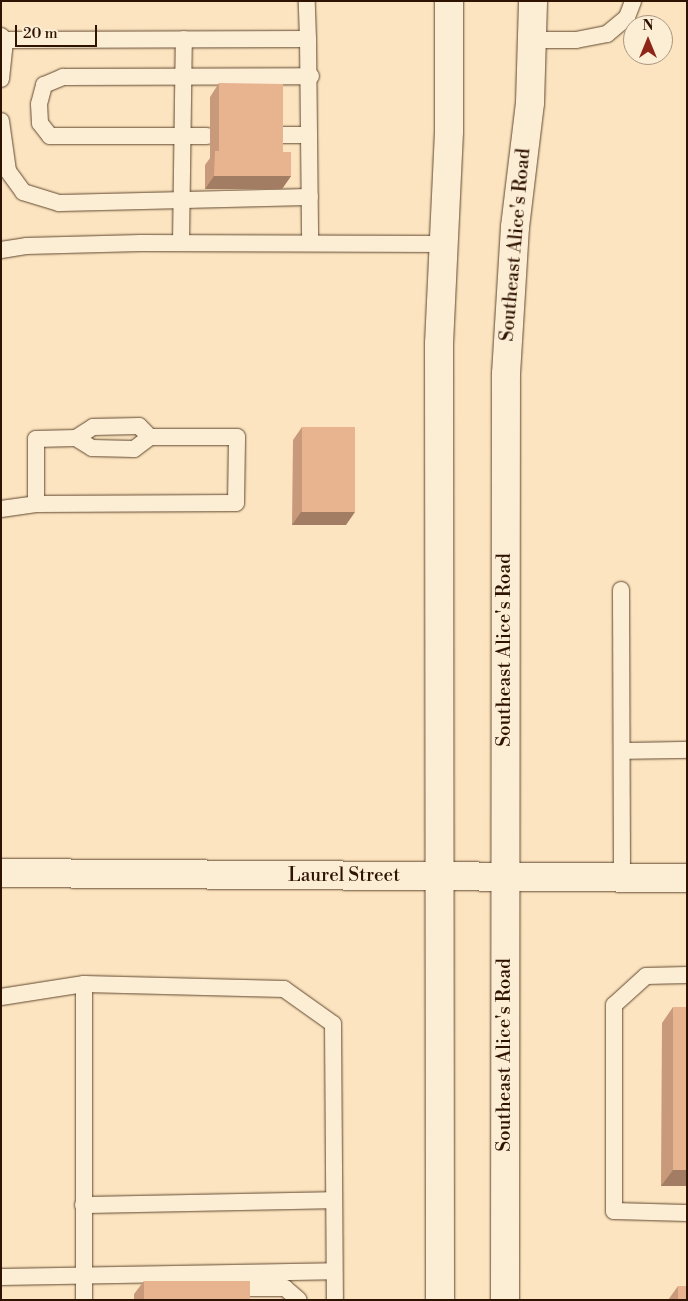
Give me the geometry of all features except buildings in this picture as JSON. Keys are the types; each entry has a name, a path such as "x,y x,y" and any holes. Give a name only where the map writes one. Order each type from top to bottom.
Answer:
{"main road":[{"path":"440,1300 439,344 448,131 449,1"},
{"name":"Southeast Alice's Road","path":"505,1300 506,374 510,284 530,103 533,1"},
{"name":"Laurel Street","path":"1,873 687,878"}],"lane":[{"path":"306,1 311,76 309,135 310,242"},
{"path":"533,40 576,40 607,34 627,18 633,1"},
{"path":"1,79 3,38 308,39"},
{"path":"181,243 180,200 184,39"},
{"path":"207,136 50,136 40,123 39,104 44,86 63,77 183,75 311,76"},
{"path":"1,121 8,171 23,192 58,203 310,197"},
{"path":"274,135 309,135"},
{"path":"1,250 26,246 181,243 443,244"},
{"path":"36,504 36,439 76,438 93,427 139,426 150,437"},
{"path":"1,509 36,504 236,503 237,437 150,437 134,449 92,448 76,438"},
{"path":"621,590 622,878"},
{"path":"622,751 687,750"},
{"path":"687,975 646,976 614,1005 614,1211 687,1213"},
{"path":"1,997 84,984 284,989 333,1024 335,1300"},
{"path":"84,984 84,1300"},
{"path":"83,1205 334,1200"},
{"path":"1,1277 334,1271"},
{"path":"118,1275 150,1288 285,1288 299,1300"}]}
